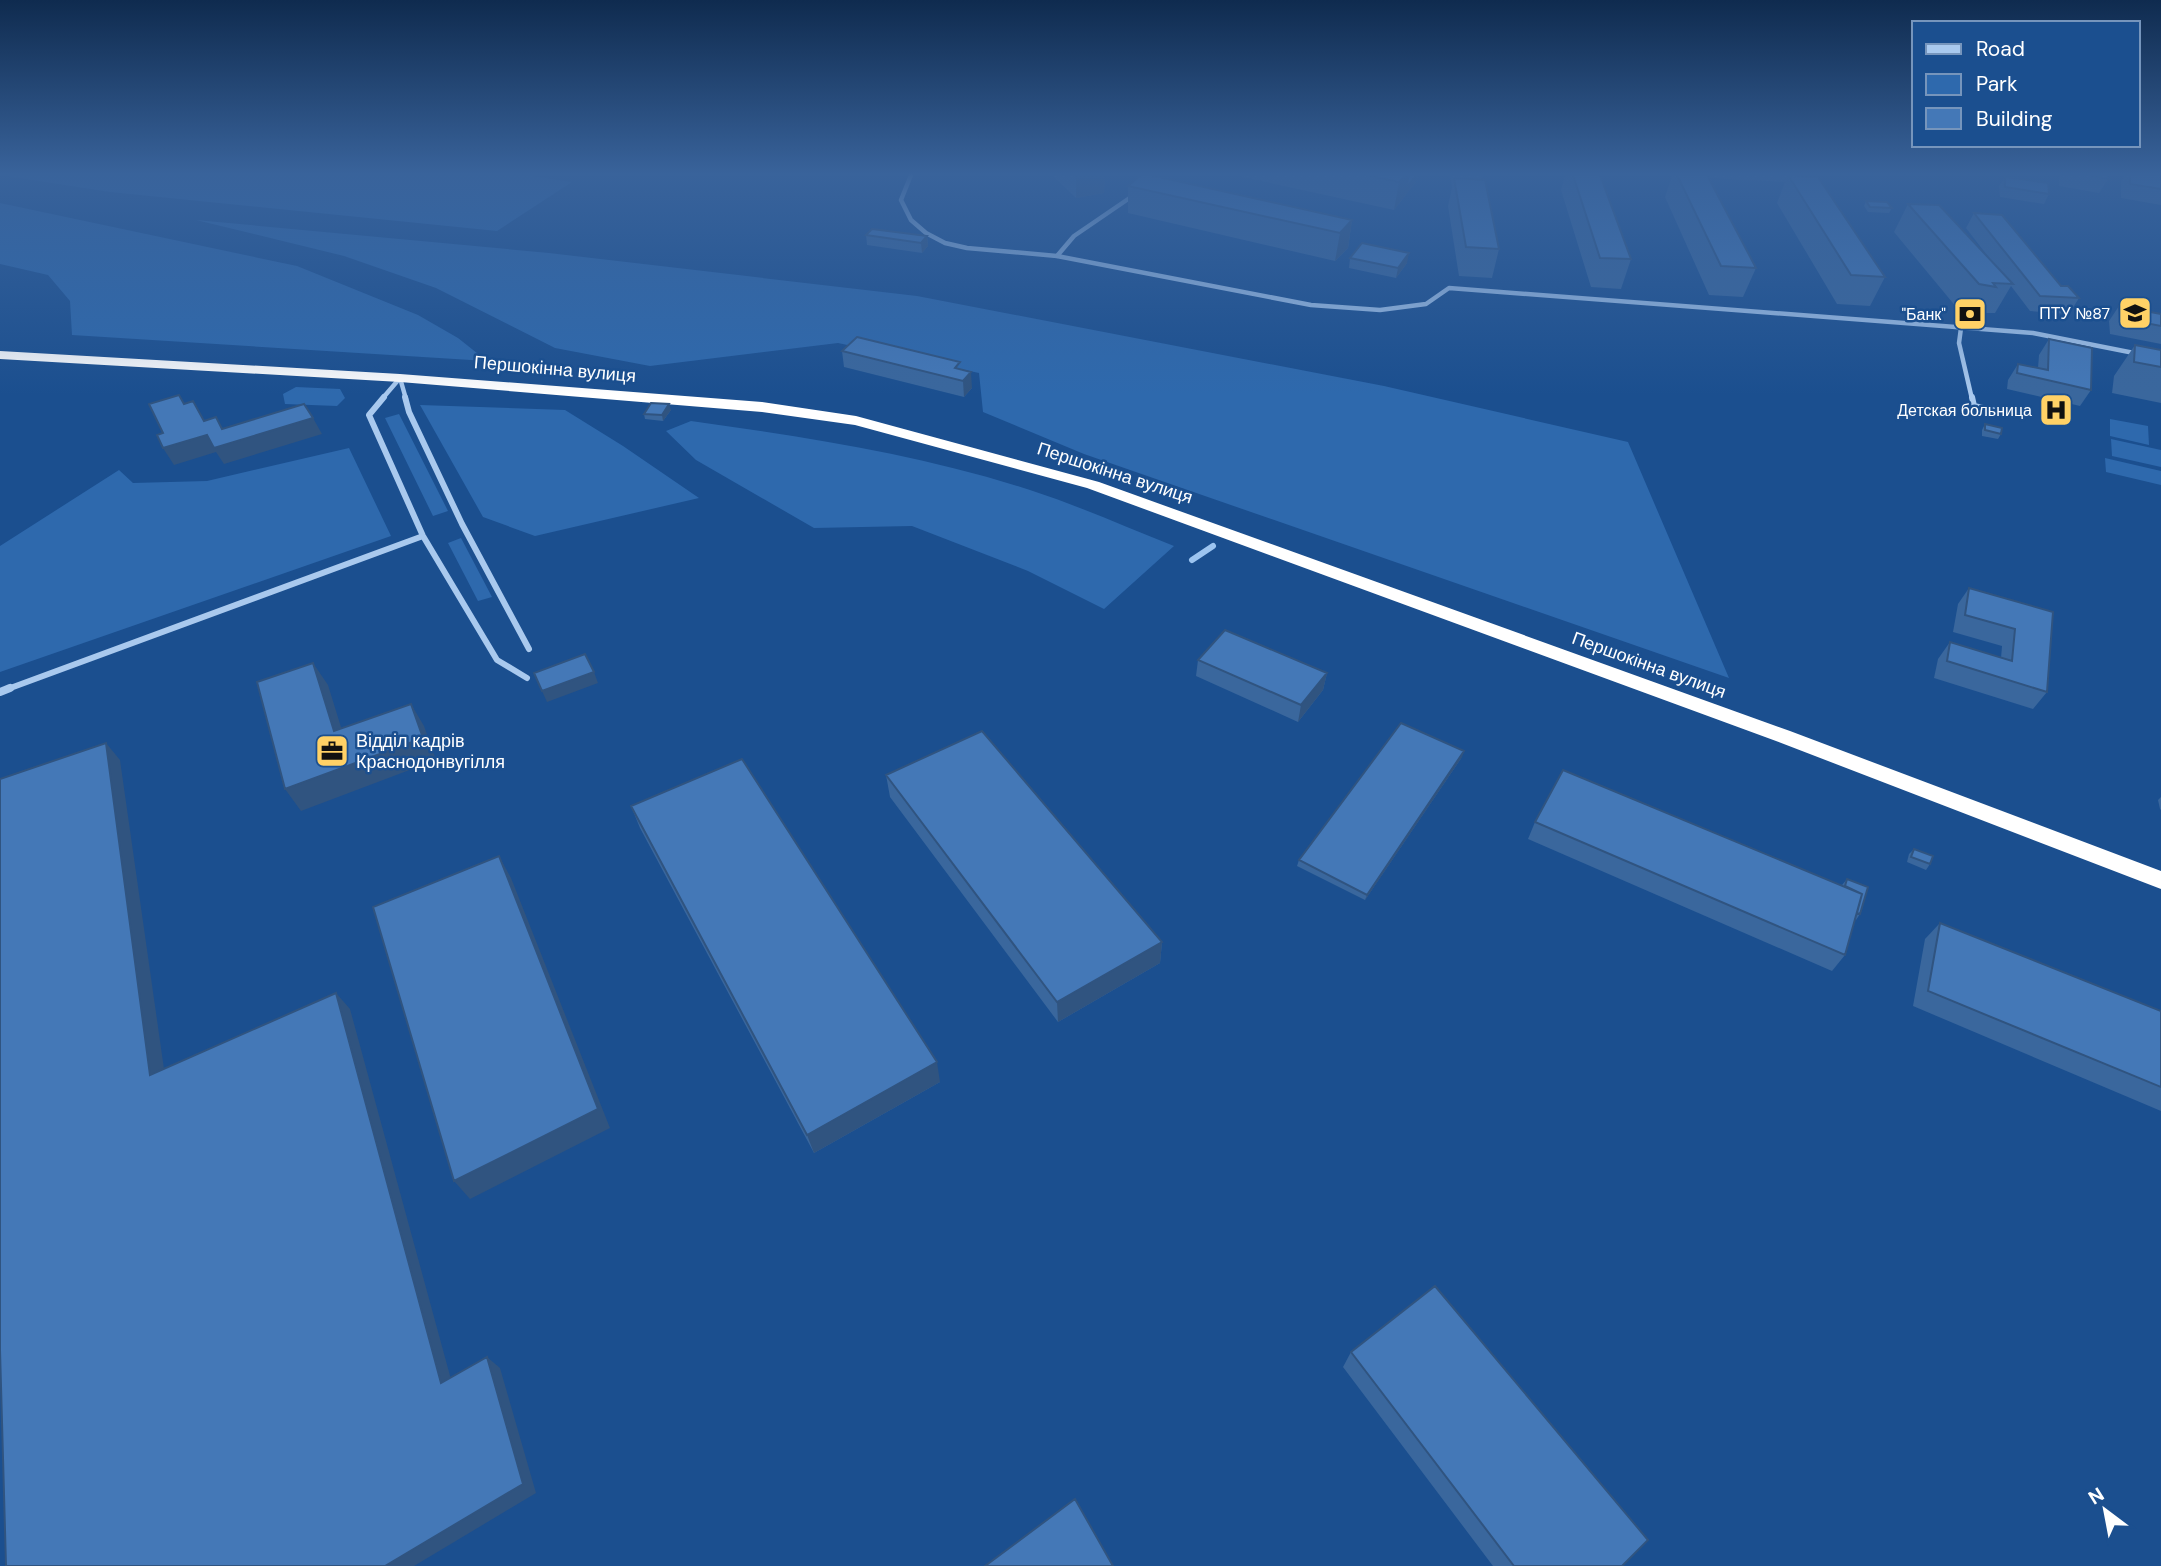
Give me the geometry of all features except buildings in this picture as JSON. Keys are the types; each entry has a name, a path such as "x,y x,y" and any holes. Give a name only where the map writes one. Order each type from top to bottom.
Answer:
{"highway":[{"name":"Першокінна вулиця","path":"0,355 400,378 790,411 856,421 1093,485 1773,732 2161,880"}],"street":[{"path":"961,248 1057,257 1311,305 1380,310 1426,304 1448,288 2033,333 2149,356"},
{"path":"1057,257 1064,248"},
{"path":"1961,328 1959,343 1974,406 2009,414"},
{"path":"400,378 369,415 424,536 497,660 527,678"},
{"path":"400,378 409,412 444,486 529,649"},
{"path":"0,692 424,536"}],"green space":[{"path":"0,248 213,248 297,266 418,315 458,338 487,361 72,335 70,301 48,275 0,264"},
{"path":"311,248 496,248 917,296 1384,386 1628,442 1729,678 1084,454 983,412 979,373 838,343 650,366 555,348 436,288 344,256"},
{"path":"296,387 340,389 345,398 337,406 285,404 283,394"},
{"path":"420,405 565,410 699,498 535,536 483,517"},
{"path":"399,414 448,511 433,516 385,418"},
{"path":"2110,419 2148,426 2149,445 2110,436"},
{"path":"691,421 820,440 946,466 1048,496 1174,546 1104,609 1028,571 912,526 814,528 696,460 666,431"},
{"path":"2111,439 2161,450 2161,467 2112,456"},
{"path":"349,448 391,536 0,672 0,546 119,470 133,483 207,481"},
{"path":"2105,458 2161,471 2161,485 2106,472"},
{"path":"461,538 492,597 478,601 448,543"}],"waterway":[{"path":"1192,560 1213,546"}],"place":[{"name":"ПТУ №87","path":"2135,313"},
{"name":"\"Банк\"","path":"1970,314"},
{"name":"Детская больница","path":"2056,410"},
{"name":"Відділ кадрів Краснодонвугілля","path":"332,751"}]}
